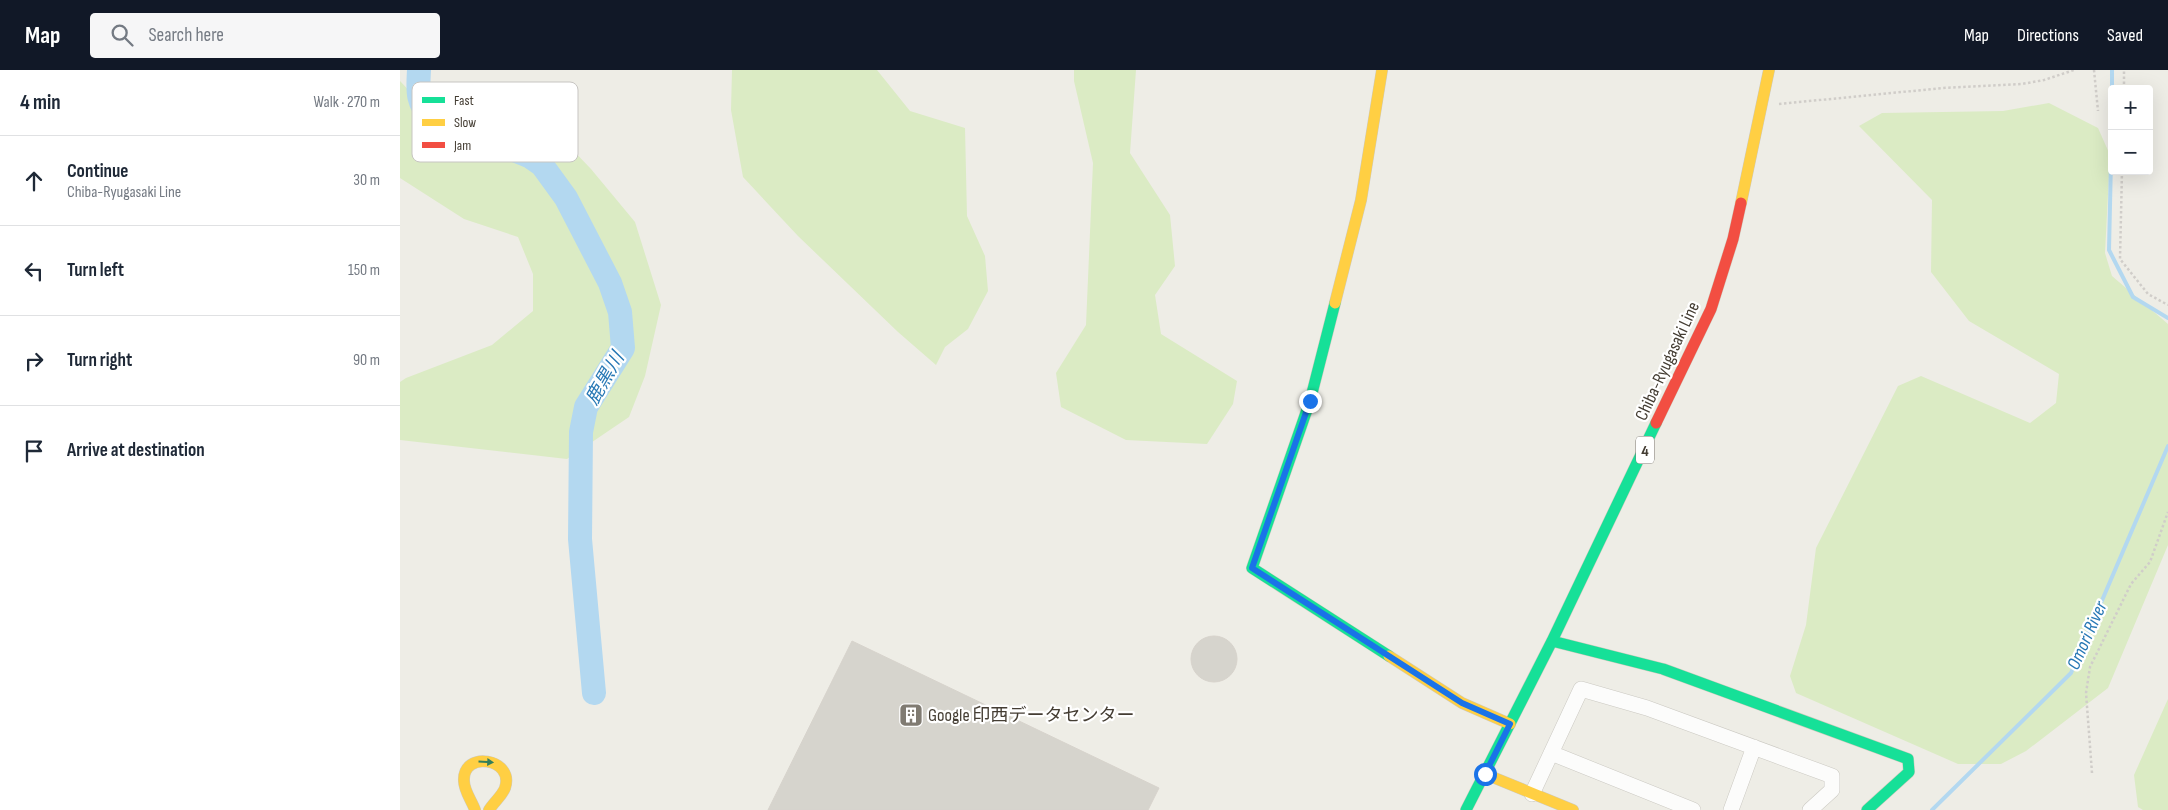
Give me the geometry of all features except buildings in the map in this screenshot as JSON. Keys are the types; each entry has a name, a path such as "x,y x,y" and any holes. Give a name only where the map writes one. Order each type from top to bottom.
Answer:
{"street":[{"path":"1382,70 1361,200 1310,401 1252,568 1462,703 1510,724"},
{"name":"Chiba-Ryugasaki Line","path":"1466,810 1552,641 1711,309 1732,239 1769,70"},
{"path":"1552,641 1663,669 1908,759 1909,772 1867,810"},
{"path":"1532,794 1580,689 1647,708 1832,776 1832,790 1810,810"},
{"path":"1731,810 1754,747"},
{"path":"1551,753 1693,810"},
{"path":"475,810 464,784 464,777 469,766 474,762 486,760 498,764 506,779 504,791 489,810"},
{"path":"1485,774 1572,810"}],"path":[{"path":"1761,105 1943,88 2022,84 2044,80 2074,70"},
{"path":"2094,70 2098,111"},
{"path":"2124,70 2124,85"},
{"path":"2122,175 2120,259 2148,294 2168,305"},
{"path":"2092,773 2086,693 2090,667 2131,584 2150,562 2168,512"}],"green space":[{"path":"732,70 877,70 910,111 965,128 967,216 985,256 988,291 968,329 945,347 936,365 898,332 798,236 743,177 731,110"},
{"path":"1074,70 1136,70 1130,153 1170,215 1175,266 1155,295 1161,334 1237,381 1233,404 1207,444 1126,440 1061,407 1056,373 1086,325 1093,163 1074,81"},
{"path":"400,81 412,94 412,162 578,162 578,155 591,169 635,222 661,305 645,376 629,417 567,459 400,440 400,382 492,345 533,311 533,274 518,237 464,219 400,178"},
{"path":"2049,103 2098,128 2108,150 2109,175 2105,253 2112,276 2168,324 2168,545 2108,688 2026,751 2001,764 1958,764 1796,693 1790,676 1806,625 1816,548 1898,386 1921,376 2030,423 2056,403 2059,374 1969,321 1931,272 1932,200 1859,126 1882,113 2003,111"},
{"path":"2168,699 2168,810 2143,810 2138,807 2134,775"}],"waterway":[{"name":"鹿黒川","path":"418,82 419,70"},
{"name":"Omori River","path":"2112,70 2112,85"},
{"name":"Omori River","path":"2112,130 2109,250 2133,297 2168,318"},
{"name":"鹿黒川","path":"538,162 542,165 566,198 610,283 620,312 623,348 586,407 581,432 580,539 594,693"},
{"name":"Omori River","path":"1932,810 2071,673 2168,446"}],"traffic: fast":[{"path":"1335,303 1310,401 1252,568 1389,656"},
{"path":"1466,810 1552,641 1656,423"},
{"path":"1552,641 1663,669 1908,759 1909,772 1867,810"}],"traffic: slow":[{"path":"1335,303 1361,200 1382,70"},
{"path":"1741,203 1769,70"},
{"path":"1389,656 1462,703 1510,724"},
{"path":"475,810 464,781 466,771 471,765 479,762 496,764 503,770 506,778 504,791 489,810"},
{"path":"1485,774 1573,810"}],"traffic: jam":[{"path":"1656,423 1711,309 1733,239 1741,203"}],"place":[{"name":"Google 印西データセンター","path":"911,715"}],"route":[{"path":"1310,401 1252,568 1462,703 1510,724 1485,774"}]}
